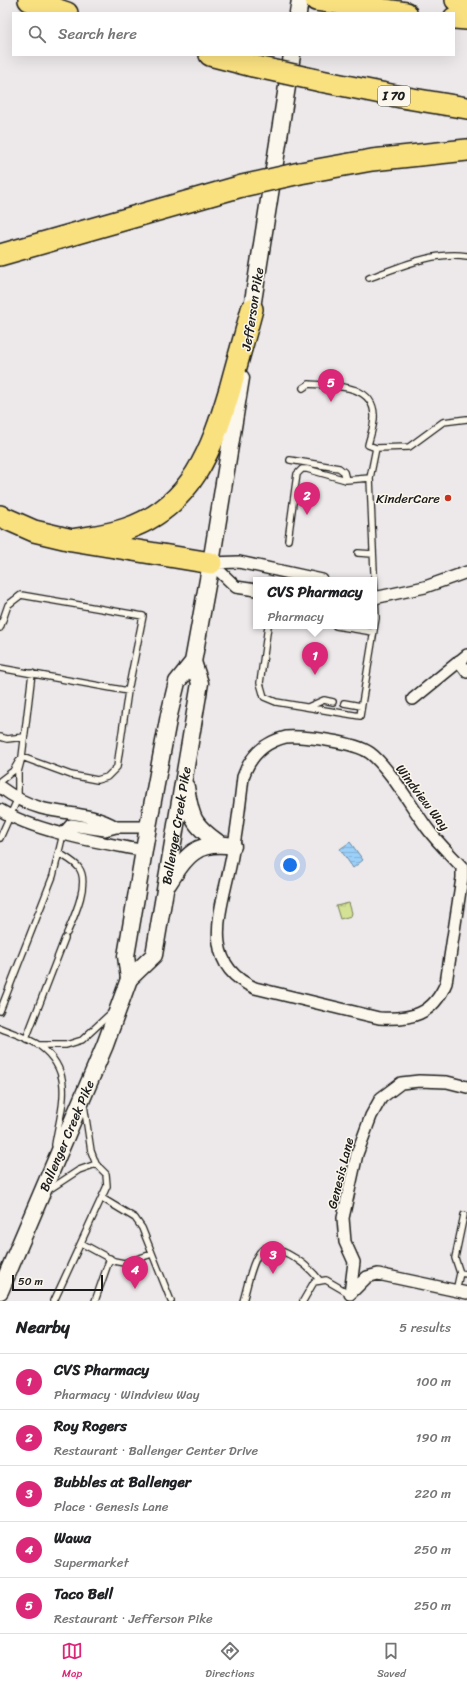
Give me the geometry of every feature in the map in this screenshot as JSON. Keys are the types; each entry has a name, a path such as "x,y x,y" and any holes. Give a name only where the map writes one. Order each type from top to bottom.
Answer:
{"highway":[{"path":"29,0 64,12"},
{"path":"456,0 467,3"},
{"path":"324,1 399,12"},
{"path":"455,18 467,19"},
{"name":"I 70","path":"214,56 321,81 467,108"},
{"path":"0,255 89,231 242,186 300,173 372,160 467,150"},
{"path":"0,268 24,256 89,231"},
{"path":"72,540 102,536 126,529 147,519 182,493 196,476 217,432 252,309"},
{"path":"0,516 34,531 72,540 211,563"}],"main road":[{"path":"298,12 300,0"},
{"name":"Jefferson Pike","path":"211,563 292,56"},
{"name":"Ballenger Creek Pike","path":"129,979 126,956 169,715 178,682 193,662 211,563"},
{"name":"Ballenger Creek Pike","path":"0,1291 51,1169 83,1098 129,979 154,955 174,826 200,683 193,662"},
{"path":"184,774 189,809 196,826 227,845"},
{"path":"165,889 185,858 190,853 227,845"}],"street":[{"path":"211,563 240,562 308,577"},
{"path":"211,563 236,587 253,590"},
{"path":"377,597 406,592 467,572"},
{"path":"413,699 463,658 467,672"},
{"name":"Windview Way","path":"299,737 350,745 363,749 372,755 383,766 429,830 464,865 446,983 440,998 430,1009 399,1018 379,1018 255,988 240,981 228,969 224,962 218,943 218,926 227,845 243,777 248,766 259,751 280,739 299,737"},
{"path":"0,787 18,798 40,808 102,819 116,826"},
{"path":"5,813 63,834 145,851"},
{"path":"63,834 71,825 104,830 116,826 148,827"},
{"name":"Genesis Lane","path":"350,1297 354,1262 345,1242 343,1218 357,1154 371,1116 381,1098 401,1083 419,1081 447,1082 467,1087"},
{"path":"350,1297 367,1277 378,1274 462,1292"}],"lane":[{"path":"369,278 417,261 441,255 467,256"},
{"path":"303,388 309,384 354,389 365,394 372,404 375,416 368,445 376,448 408,447 443,422 467,419"},
{"path":"374,577 370,478 376,448"},
{"path":"290,460 340,468 344,472 346,480"},
{"path":"288,540 298,474 302,469 307,469 346,480 370,478"},
{"path":"358,554 373,554"},
{"path":"0,628 8,605 20,595 143,616 128,691 117,767 107,777 97,780 70,775 22,757"},
{"path":"268,629 260,683 260,690 264,697 276,702 360,716 374,629"},
{"path":"355,629 374,632"},
{"path":"0,668 128,691"},
{"path":"0,838 5,813 18,798 18,772 22,757 32,673"},
{"path":"308,708 324,700 333,702"},
{"path":"344,703 361,706"},
{"path":"0,737 7,739 24,737"},
{"path":"0,781 13,771 22,757"},
{"path":"0,1011 53,876 63,834"},
{"path":"26,1039 75,914 83,879 79,867 59,853"},
{"path":"0,1028 40,1045 66,1045 82,1040 120,1004"},
{"path":"40,1045 59,1066 65,1087 51,1169"},
{"path":"54,1301 107,1186 106,1174 96,1164 91,1152 83,1098"},
{"path":"41,1196 79,1170 96,1164"},
{"path":"102,1198 135,1218 142,1228 171,1301"},
{"path":"462,1292 460,1273 455,1258 464,1215"},
{"path":"81,1243 110,1258 124,1263 152,1254"},
{"path":"243,1301 258,1252 265,1248 300,1260 311,1269 320,1281"},
{"path":"95,1301 110,1258"},
{"path":"460,1273 467,1274"},
{"path":"303,1301 314,1282 326,1280 350,1297"}],"green space":[{"path":"349,903 352,913 351,916 340,919 336,906"}],"water":[{"path":"350,842 363,860 353,868 340,849"}],"place":[{"name":"Taco Bell","path":"331,402"},
{"name":"KinderCare","path":"448,498"},
{"name":"Roy Rogers","path":"307,515"},
{"name":"CVS Pharmacy","path":"315,675"},
{"name":"Bubbles at Ballenger","path":"273,1274"},
{"name":"Wawa","path":"135,1289"}]}
